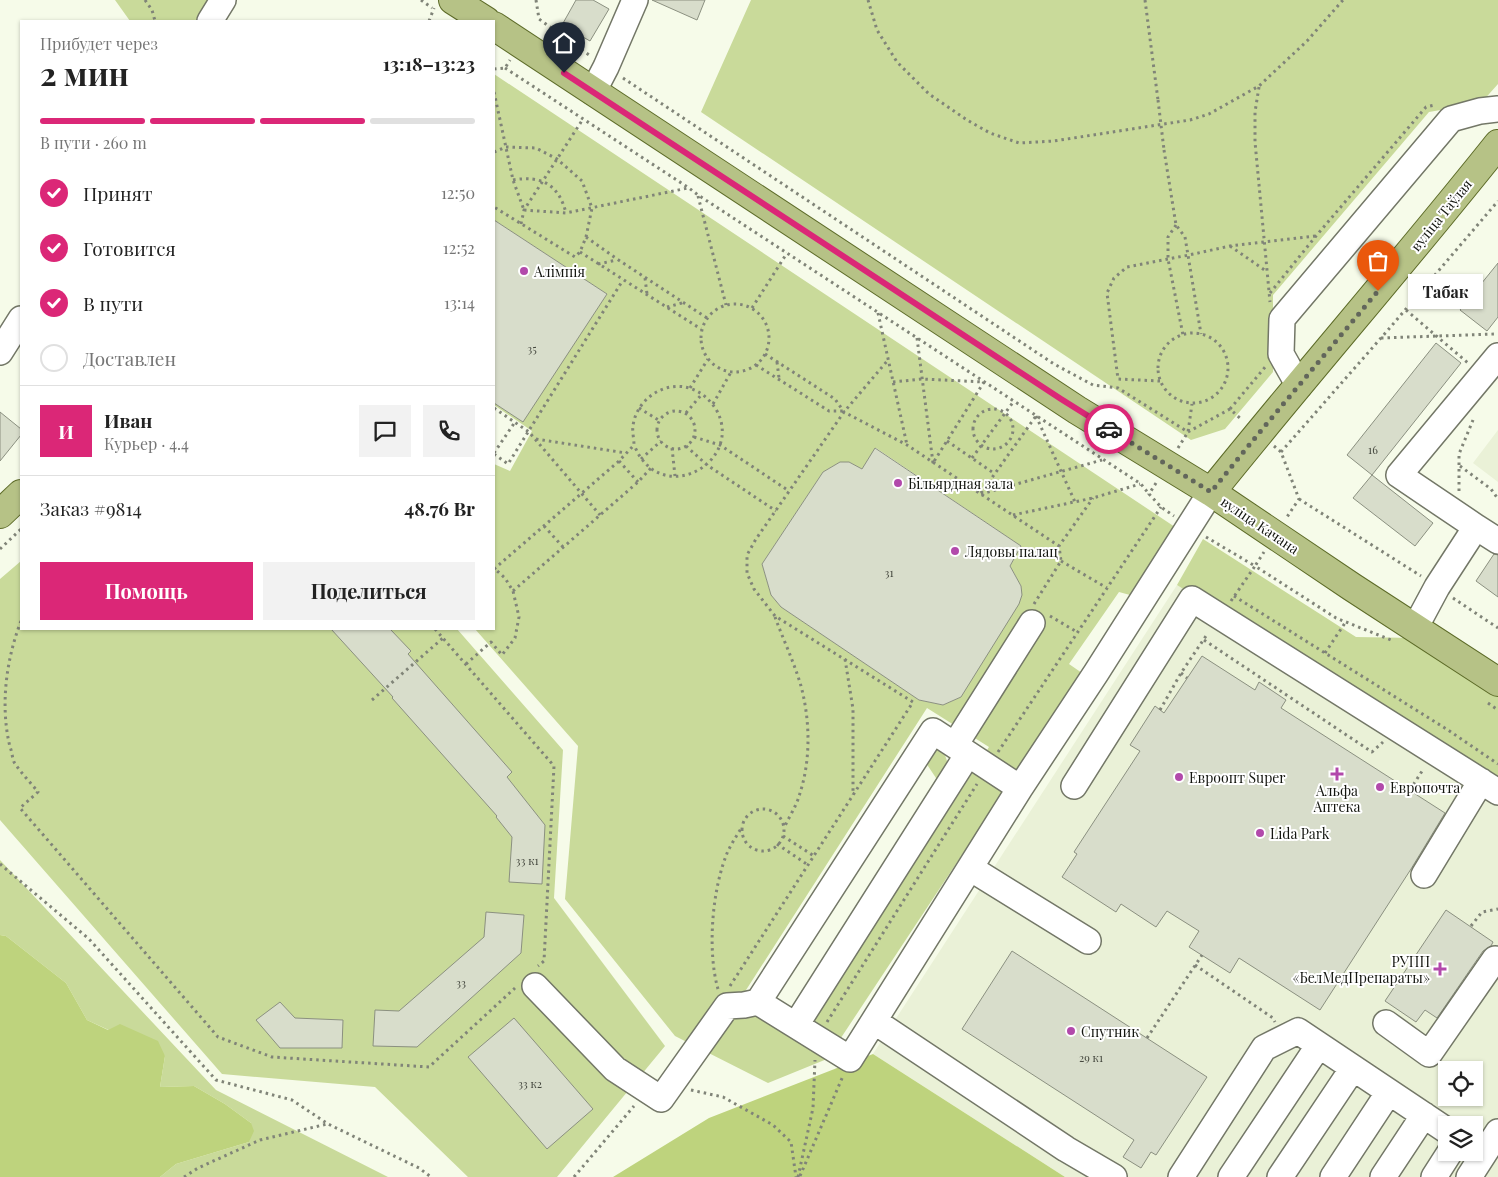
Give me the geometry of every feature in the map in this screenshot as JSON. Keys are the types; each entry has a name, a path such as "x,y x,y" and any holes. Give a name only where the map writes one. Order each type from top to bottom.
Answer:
{"main road":[{"name":"вуліца Качана","path":"495,27 1077,410 1211,492 1403,634 1490,690"},
{"name":"вуліца Таўлая","path":"1211,492 1498,144"},
{"path":"0,514 20,495"}],"street":[{"path":"211,20 223,0"},
{"path":"593,92 635,0"},
{"path":"1299,386 1281,354 1282,319 1451,120 1480,111 1498,108"},
{"path":"0,352 20,321"},
{"path":"1498,356 1399,475 1498,541"},
{"path":"529,981 615,1069 659,1088 727,1006 758,1002 850,1059 1020,788 1096,674 1211,492"},
{"path":"1403,634 1436,587 1468,521"},
{"path":"1074,786 1192,599 1492,779 1424,875"},
{"path":"796,1025 1040,616"},
{"path":"758,1002 933,731 1020,788"},
{"path":"970,868 1088,941"},
{"path":"1386,1023 1429,1054 1495,959 1498,961"},
{"path":"874,1021 1066,1149 1114,1177"},
{"path":"1181,1177 1264,1048 1298,1031 1438,1125"},
{"path":"1231,1177 1319,1045"},
{"path":"1280,1177 1353,1068"},
{"path":"1333,1177 1389,1092"},
{"path":"1383,1177 1424,1115"},
{"path":"1483,1148 1498,1132"},
{"path":"1434,1177 1444,1161"},
{"path":"1469,1177 1475,1161"}],"path":[{"path":"145,0 152,10 155,20"},
{"path":"421,0 464,10"},
{"path":"536,0 539,19 606,67 1054,364 1094,385 1118,388 1188,432 1192,404"},
{"path":"868,0 877,30 897,62 929,94 990,133 1019,143 1054,141 1190,120 1208,114 1259,86 1308,41 1343,0"},
{"path":"1145,0 1164,150 1176,225 1185,237 1201,334"},
{"path":"505,68 689,188 698,196 1103,459 1140,484 1149,494"},
{"path":"1259,86 1255,112 1254,142 1270,293 1270,310"},
{"path":"495,97 514,180 524,210"},
{"path":"521,224 524,210 583,119"},
{"path":"495,152 506,147 536,148 557,159 582,181 592,208 586,237 580,252 575,257 495,208"},
{"path":"514,180 533,178 555,189 564,203 566,213"},
{"path":"524,210 566,213 689,188"},
{"path":"698,196 726,305"},
{"path":"1281,452 1406,310 1498,201"},
{"path":"1176,225 1168,237 1168,259 1183,335"},
{"path":"1118,388 1107,293 1114,278 1127,267 1230,246 1316,236"},
{"path":"586,237 617,260 707,318"},
{"path":"1230,246 1267,271"},
{"path":"580,252 702,329"},
{"path":"752,308 787,253"},
{"path":"598,264 617,260"},
{"path":"645,278 647,295"},
{"path":"495,455 508,464 623,280"},
{"path":"667,307 683,302"},
{"path":"739,304 752,308 762,316 768,328 769,341 765,354 756,364 744,371 731,372 718,368 702,350 700,340 707,318 715,310 726,305 739,304"},
{"path":"1406,310 1482,375"},
{"path":"878,312 907,445"},
{"path":"1201,334 1213,339 1222,348 1227,360 1228,372 1224,385 1216,395 1205,402 1192,404 1179,401 1168,393 1160,382 1158,367 1161,353 1170,342 1183,335 1201,334"},
{"path":"1381,338 1498,334"},
{"path":"917,338 934,463"},
{"path":"765,354 836,399 844,412"},
{"path":"690,388 708,359"},
{"path":"742,827 742,835 745,841 757,850 771,849 777,844 783,836 784,828 800,795 806,770 808,747 806,715 801,685 775,616 754,589 747,573 747,555 756,539 844,412 888,360"},
{"path":"778,362 779,379"},
{"path":"756,364 829,411 844,412 907,445 1059,546"},
{"path":"713,404 731,372"},
{"path":"893,382 922,379 984,382"},
{"path":"1118,379 1160,382"},
{"path":"934,463 984,382"},
{"path":"675,386 690,388 702,394 713,404 720,417 722,431 720,445 715,456 707,465 687,475 663,474 651,468 642,459 634,445 632,426 638,408 648,397 661,390 675,386"},
{"path":"686,414 702,394"},
{"path":"972,458 1014,401"},
{"path":"638,408 660,420"},
{"path":"495,409 536,439 600,515"},
{"path":"990,409 997,409 1005,413 1013,425 1013,433 1010,440 997,448 989,448 982,445 974,432 974,424 977,417 990,409"},
{"path":"671,411 679,411 686,414 692,420 695,428 694,437 686,446 677,449 666,446 658,434 660,420 671,411"},
{"path":"1468,521 1459,466 1459,454 1477,412"},
{"path":"981,494 1036,416"},
{"path":"1036,416 1075,502"},
{"path":"495,452 515,422"},
{"path":"694,437 720,445 789,491"},
{"path":"536,439 626,453"},
{"path":"642,459 661,441"},
{"path":"947,441 995,474"},
{"path":"495,568 619,461 634,445"},
{"path":"686,446 707,465 776,511"},
{"path":"672,448 675,476"},
{"path":"981,494 1103,459"},
{"path":"619,461 638,482"},
{"path":"1459,466 1491,488 1498,499"},
{"path":"513,591 638,482 651,468"},
{"path":"1013,515 1092,498 1140,484"},
{"path":"1077,632 1040,616 1033,605 1061,561 1059,546 1092,498"},
{"path":"1299,499 1498,628"},
{"path":"544,526 563,547"},
{"path":"0,549 20,530"},
{"path":"1061,561 1107,588"},
{"path":"1255,566 1345,623 1403,634"},
{"path":"466,664 491,642 502,655 515,638 520,617 513,591 505,578 495,570"},
{"path":"1234,596 1448,730 1492,779"},
{"path":"729,987 913,702 775,616"},
{"path":"1325,653 1345,623"},
{"path":"20,624 14,640 8,670 6,701 7,733 14,761 38,792 20,808 218,1037 272,1056 429,1067 529,981 544,961 554,766 436,630"},
{"path":"372,700 443,638"},
{"path":"1204,640 1372,752 1388,738"},
{"path":"844,658 853,709 853,794"},
{"path":"1160,710 1182,673 1187,678"},
{"path":"1490,690 1498,710"},
{"path":"724,995 718,989 713,973 713,930 716,890 728,851 744,820 755,810 763,808 777,814 782,820 784,828"},
{"path":"783,836 814,856"},
{"path":"777,844 808,865"},
{"path":"0,864 89,939 216,1080 292,1100 328,1124 419,1168 431,1177"},
{"path":"1470,926 1482,912 1498,909"},
{"path":"1147,1038 1202,955"},
{"path":"798,1177 813,1108 817,1038"},
{"path":"798,1177 850,1059"},
{"path":"574,1177 659,1088 723,1097 773,1124 791,1142 798,1177"},
{"path":"184,1177 198,1168 260,1140 328,1124"}],"shaded area":[{"path":"1498,430 1498,482 1473,463"},
{"path":"1177,585 1498,793 1498,1177 1065,1177 873,1054"}],"green space":[{"path":"115,0 234,0 222,20 129,20"},
{"path":"751,0 1498,0 1498,84 1481,103 1429,112 1273,295 1273,372 1225,429 1191,440 701,112"},
{"path":"495,75 1175,527 1130,595 1119,592 1069,664 1082,673 827,1059 768,1083 675,1036 565,899 578,746 476,630 495,630 495,464 510,471 532,431 495,406 495,404 522,421 607,294 495,221","holes":["876,448 1021,546 1010,566 1021,586 961,697 943,705 919,700 781,607 771,595 762,564 823,472 840,462 849,462 862,469","927,708 989,747 806,1032 739,1001"]},
{"path":"1203,539 1356,637 1416,638 1498,695 1498,793 1177,585"},
{"path":"20,562 20,630 458,630 563,750 554,898 665,1046 557,1177 468,1177 375,1087 222,1074 0,820 0,579"},
{"path":"934,749 944,752 948,764 938,781 924,760"},
{"path":"0,860 216,1090 388,1177 160,1177 176,1164 249,1142 251,1123 225,1104 194,1086 160,1087 165,1056 87,1020 66,983 6,936 0,935"},
{"path":"0,935 6,936 66,983 87,1020 108,1030 120,1024 158,1041 165,1056 160,1087 194,1086 225,1104 251,1123 254,1131 249,1142 176,1164 160,1177 0,1177"},
{"path":"873,1054 1065,1177 613,1177 709,1118"}],"building":[{"path":"576,0 593,0 609,9 590,41 562,25"},
{"path":"652,0 705,0 697,20"},
{"path":"495,221 607,294 523,422 495,404"},
{"path":"1498,263 1498,317 1487,331 1460,310"},
{"path":"1436,343 1461,363 1372,475 1347,455"},
{"path":"0,412 20,428 20,436 0,461"},
{"path":"875,448 1021,546 1010,566 1021,586 1022,595 1019,604 961,697 943,705 919,700 781,607 771,595 762,564 823,472 840,462 849,462 862,469"},
{"path":"1372,475 1433,523 1415,546 1353,498"},
{"path":"1494,554 1498,555 1498,597 1476,581"},
{"path":"332,630 391,630 411,651 408,654 512,772 507,777 545,825 542,884 509,882 512,837 497,816"},
{"name":"Lida Park","path":"1202,656 1255,690 1259,682 1286,700 1281,708 1445,813 1320,1010 1239,958 1230,973 1189,947 1199,931 1167,911 1156,927 1121,904 1116,912 1062,877 1077,854 1074,852 1140,751 1130,745 1155,706 1164,713"},
{"path":"1446,910 1493,942 1491,946 1483,951 1437,1018 1425,1010 1416,1022 1385,1001"},
{"path":"486,912 524,915 521,953 417,1047 373,1046 375,1010 399,1011 484,937"},
{"path":"1012,951 1207,1077 1156,1155 1151,1152 1141,1168 1123,1157 1134,1140 962,1029"},
{"path":"280,1002 295,1018 343,1020 342,1048 280,1048 256,1020"},
{"path":"514,1018 593,1109 547,1149 468,1057"}],"way so far":[{"path":"1109,429 1211,492 1378,291"}],"place":[{"name":"Алімпія","path":"524,271"},
{"name":"Табак","path":"1378,291"},
{"name":"Більярдная зала","path":"898,483"},
{"name":"Лядовы палац","path":"955,551"},
{"name":"Альфа Аптека","path":"1337,774"},
{"name":"Евроопт Super","path":"1179,777"},
{"name":"Европочта","path":"1380,787"},
{"name":"Lida Park","path":"1260,833"},
{"name":"РУПП «БелМедПрепараты»","path":"1440,969"},
{"name":"Спутник","path":"1071,1031"}],"route":[{"path":"564,73 1109,429"}]}
